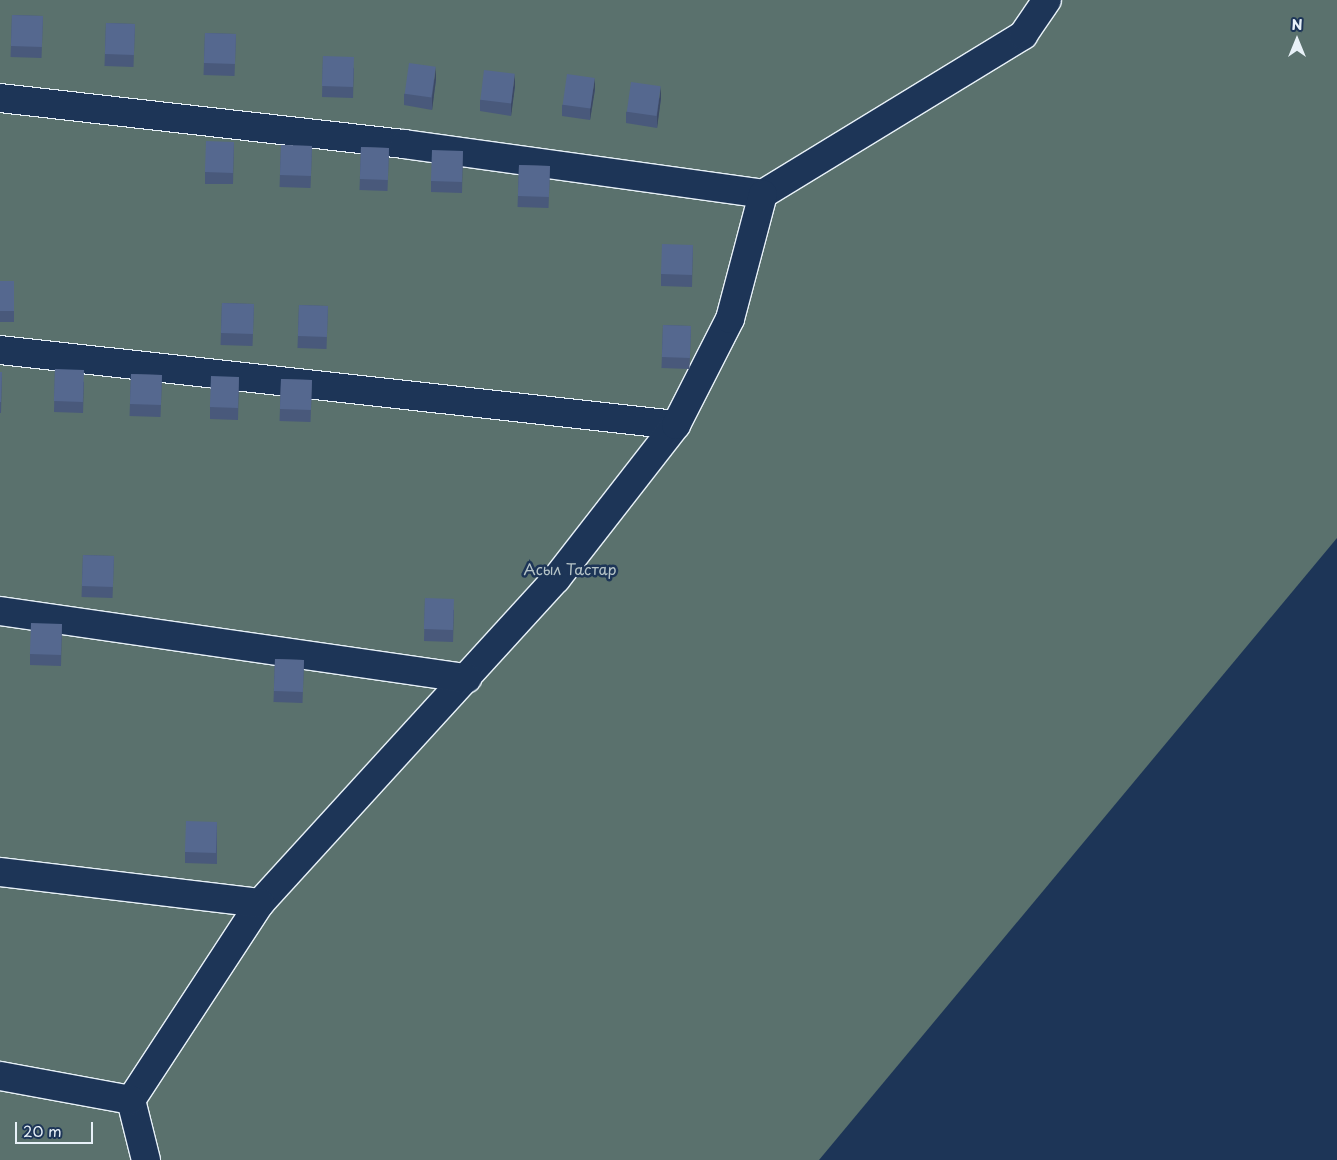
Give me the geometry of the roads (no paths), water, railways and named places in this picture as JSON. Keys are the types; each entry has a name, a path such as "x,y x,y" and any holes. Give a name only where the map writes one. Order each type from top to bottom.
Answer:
{"street":[{"path":"0,98 404,144 763,194 1023,35 1047,0"},
{"path":"146,1160 131,1100 260,903 556,579 676,425 730,319 763,194"},
{"path":"0,350 676,425"},
{"path":"0,611 467,678"},
{"path":"0,872 260,903"},
{"path":"0,1076 131,1100"}],"park label":[{"name":"Асыл Тастар","path":"570,569"}]}
